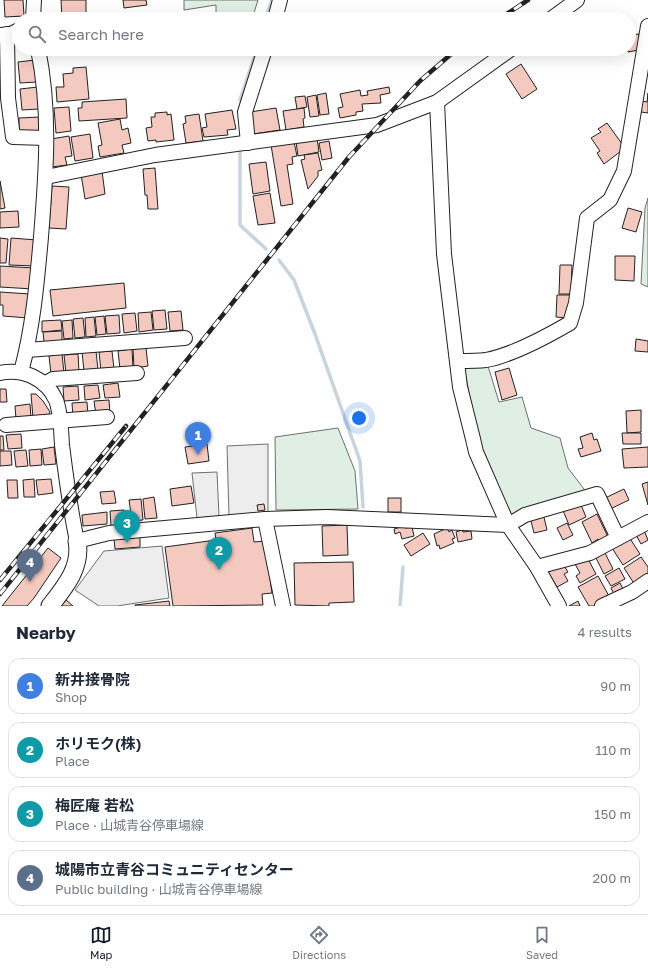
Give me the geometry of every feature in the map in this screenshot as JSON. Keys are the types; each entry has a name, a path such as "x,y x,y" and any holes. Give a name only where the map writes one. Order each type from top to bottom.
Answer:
{"main road":[{"path":"50,606 63,590 77,566 80,552 77,542"}],"street":[{"path":"33,12 34,0"},
{"path":"276,12 280,0"},
{"path":"561,12 577,0"},
{"path":"458,361 487,360 508,353 549,335 570,323 576,303 587,218 610,200 624,171 648,26"},
{"path":"9,33 8,98 13,137 46,138"},
{"path":"21,372 27,350 37,283 46,177 46,103 39,56"},
{"path":"248,143 245,112 263,56"},
{"path":"46,177 155,155 378,125 437,102 501,56"},
{"path":"437,102 444,254 460,387 476,452 508,525 537,567 559,606"},
{"path":"27,350 184,338"},
{"path":"0,373 12,371 21,372 39,379 56,400 70,506 77,542 109,533 265,519 327,518 508,525 525,515 597,494 618,538"},
{"path":"44,384 53,379 137,373"},
{"path":"6,425 59,420 107,418"},
{"path":"265,519 282,606"},
{"path":"537,567 590,553 648,522"},
{"path":"602,606 632,592 648,581"}],"green space":[{"path":"184,0 258,0 254,12 216,12 216,5 184,10"},
{"path":"648,198 648,287 641,284 645,208"},
{"path":"488,366 499,402 522,397 531,428 560,438 568,468 587,493 512,517 478,439 464,367"},
{"path":"338,428 355,471 358,509 276,510 275,437"}],"shaded area":[{"path":"268,444 268,514 229,516 227,446"},
{"path":"217,472 219,516 197,518 192,473"},
{"path":"162,546 169,598 117,606 99,606 75,590 104,551"}],"building":[{"path":"4,0 23,0 24,12 12,12 12,17 5,17"},
{"path":"61,0 86,0 86,12 62,12"},
{"path":"123,0 146,0 147,5 124,8"},
{"path":"636,34 639,34 640,46 639,50 636,51"},
{"path":"35,60 37,82 20,83 18,62"},
{"path":"521,64 537,89 522,99 506,74"},
{"path":"86,67 89,99 57,102 56,87 64,87 63,74 73,73 73,68"},
{"path":"38,87 39,109 22,110 20,89"},
{"path":"389,87 390,93 380,95 381,103 362,104 363,111 356,112 356,115 340,118 338,108 343,107 340,94 360,90 361,96 368,95 367,91"},
{"path":"326,93 329,114 320,115 317,95"},
{"path":"648,93 648,113 641,112 642,101 647,102"},
{"path":"316,95 319,116 310,117 307,97"},
{"path":"305,96 307,107 297,109 295,97"},
{"path":"126,99 127,118 79,121 78,108 82,108 82,102"},
{"path":"69,107 71,131 56,133 54,108"},
{"path":"276,108 280,130 253,134 250,112"},
{"path":"304,108 304,127 286,130 283,111"},
{"path":"232,110 236,129 227,130 228,135 204,137 202,128 207,127 205,114"},
{"path":"167,112 167,115 171,114 174,140 156,142 156,140 148,141 146,128 152,127 151,117 155,117 155,113"},
{"path":"199,114 203,141 186,143 183,124 186,123 185,116"},
{"path":"40,117 41,131 19,132 19,118"},
{"path":"120,119 122,130 128,128 131,143 122,145 124,153 100,157 98,146 102,145 98,123"},
{"path":"607,123 625,148 604,164 597,153 600,151 591,138 601,132 598,129"},
{"path":"90,134 93,158 75,161 71,137"},
{"path":"69,136 72,156 65,157 67,165 52,167 50,155 53,154 51,139"},
{"path":"317,138 319,152 298,156 296,142"},
{"path":"329,141 332,158 322,160 319,143"},
{"path":"294,142 297,156 292,157 293,164 287,165 293,204 281,206 271,145"},
{"path":"318,153 322,170 318,171 318,176 308,189 301,160 305,159 304,155"},
{"path":"266,162 270,191 253,194 249,164"},
{"path":"155,168 158,209 148,209 147,195 145,195 143,169"},
{"path":"102,171 105,194 85,199 81,174"},
{"path":"0,181 5,208 0,209"},
{"path":"52,186 69,187 66,229 49,228"},
{"path":"270,193 275,223 258,225 253,196"},
{"path":"628,208 642,212 636,232 622,228"},
{"path":"18,211 19,227 0,228 0,212"},
{"path":"0,238 8,239 6,263 0,263"},
{"path":"11,238 37,240 35,266 9,265"},
{"path":"615,256 635,256 634,281 615,280"},
{"path":"560,265 572,265 571,294 559,294"},
{"path":"0,266 34,268 33,289 0,287"},
{"path":"124,283 126,308 53,316 50,290"},
{"path":"0,292 30,294 28,318 3,316 3,305 0,305"},
{"path":"557,295 571,295 571,311 566,311 566,318 556,317"},
{"path":"165,310 167,329 154,330 152,311"},
{"path":"181,311 183,330 170,331 168,312"},
{"path":"151,312 153,330 139,332 138,313"},
{"path":"135,313 137,331 124,333 122,314"},
{"path":"119,315 120,333 107,334 105,316"},
{"path":"104,316 106,334 97,335 95,317"},
{"path":"94,317 96,336 86,337 85,318"},
{"path":"83,318 85,337 75,338 73,319"},
{"path":"61,320 62,330 42,332 42,321"},
{"path":"72,320 73,338 64,339 62,321"},
{"path":"62,331 62,341 44,342 43,332"},
{"path":"636,339 648,341 648,352 635,351"},
{"path":"146,348 148,366 134,368 133,349"},
{"path":"132,349 133,368 120,369 118,351"},
{"path":"96,351 98,370 84,371 82,352"},
{"path":"112,351 114,369 101,371 99,352"},
{"path":"62,354 64,373 51,374 49,356"},
{"path":"78,354 79,372 66,373 64,355"},
{"path":"509,368 517,395 502,400 495,372"},
{"path":"118,383 120,397 105,398 103,385"},
{"path":"98,385 100,398 85,400 84,386"},
{"path":"78,386 79,400 64,401 63,387"},
{"path":"0,389 6,389 7,402 0,402"},
{"path":"31,394 36,394 43,401 50,412 48,416 33,418"},
{"path":"109,400 110,414 96,415 94,401"},
{"path":"87,402 88,415 73,417 72,403"},
{"path":"30,404 31,418 16,419 15,406"},
{"path":"641,410 641,432 627,433 626,411"},
{"path":"592,433 594,440 597,439 601,451 581,457 578,449 583,448 580,437"},
{"path":"622,433 641,433 641,444 623,444"},
{"path":"21,434 22,448 8,449 6,435"},
{"path":"0,436 3,436 4,450 0,450"},
{"path":"207,444 209,461 188,464 185,447"},
{"path":"54,447 56,464 44,465 42,449"},
{"path":"648,447 648,467 624,468 622,449"},
{"path":"41,449 42,465 30,466 29,450"},
{"path":"26,450 28,466 16,467 14,451"},
{"path":"0,451 11,451 12,465 0,466"},
{"path":"34,479 35,497 24,497 23,480"},
{"path":"51,479 53,493 38,495 36,480"},
{"path":"7,480 17,480 18,498 8,498"},
{"path":"648,482 648,505 642,484"},
{"path":"191,486 194,503 172,506 170,489"},
{"path":"624,489 629,500 608,510 603,499"},
{"path":"114,491 116,503 102,504 100,492"},
{"path":"154,497 157,518 145,519 143,499"},
{"path":"388,498 401,498 401,512 388,512"},
{"path":"141,499 143,520 132,521 129,500"},
{"path":"579,500 586,517 569,525 562,508"},
{"path":"264,504 265,510 258,511 257,505"},
{"path":"124,510 125,525 111,526 110,511"},
{"path":"107,512 107,524 83,526 82,515"},
{"path":"543,513 547,530 534,533 530,517"},
{"path":"597,514 609,539 600,544 598,539 592,543 582,522"},
{"path":"567,523 573,535 563,540 557,528"},
{"path":"347,525 348,555 323,556 322,526"},
{"path":"405,526 405,528 412,527 414,536 402,539 400,532 395,534 394,529"},
{"path":"252,528 254,542 265,541 272,593 262,594 263,605 173,606 165,547 216,540 215,533"},
{"path":"447,528 449,532 452,530 455,538 452,539 454,543 440,549 439,545 437,546 434,534"},
{"path":"643,528 648,540 641,544 635,533"},
{"path":"462,530 463,532 471,531 472,539 458,542 456,532"},
{"path":"423,533 430,544 411,556 404,545"},
{"path":"140,537 140,547 115,549 114,539"},
{"path":"629,537 640,554 623,565 612,548"},
{"path":"48,548 61,558 34,598 27,606 2,606"},
{"path":"605,553 613,569 604,574 596,558"},
{"path":"587,557 596,574 580,583 576,576 580,573 575,564"},
{"path":"641,557 648,567 648,577 635,585 624,568"},
{"path":"353,562 354,602 329,603 329,606 295,605 294,563"},
{"path":"563,564 568,572 564,574 568,581 557,587 548,572"},
{"path":"619,568 625,579 611,586 605,576"},
{"path":"598,576 610,598 595,606 589,606 578,587"},
{"path":"620,583 625,593 616,598 611,588"},
{"path":"66,600 73,606 61,606"},
{"path":"169,601 170,606 135,606 135,605"},
{"path":"578,601 580,606 569,606"}],"waterway":[{"path":"268,12 272,0"},
{"path":"240,100 255,56"},
{"path":"240,153 240,225 266,249"},
{"path":"279,260 294,280 315,334 360,461 363,507"},
{"path":"400,606 403,567"}],"railway":[{"path":"510,12 528,0"},
{"path":"0,594 349,157 420,81 449,56"},
{"path":"0,580 126,426"}],"place":[{"name":"新井接骨院","path":"198,455"},
{"name":"梅匠庵 若松","path":"127,543"},
{"name":"ホリモク(株)","path":"219,570"},
{"name":"城陽市立青谷コミュニティセンター","path":"30,582"}]}
